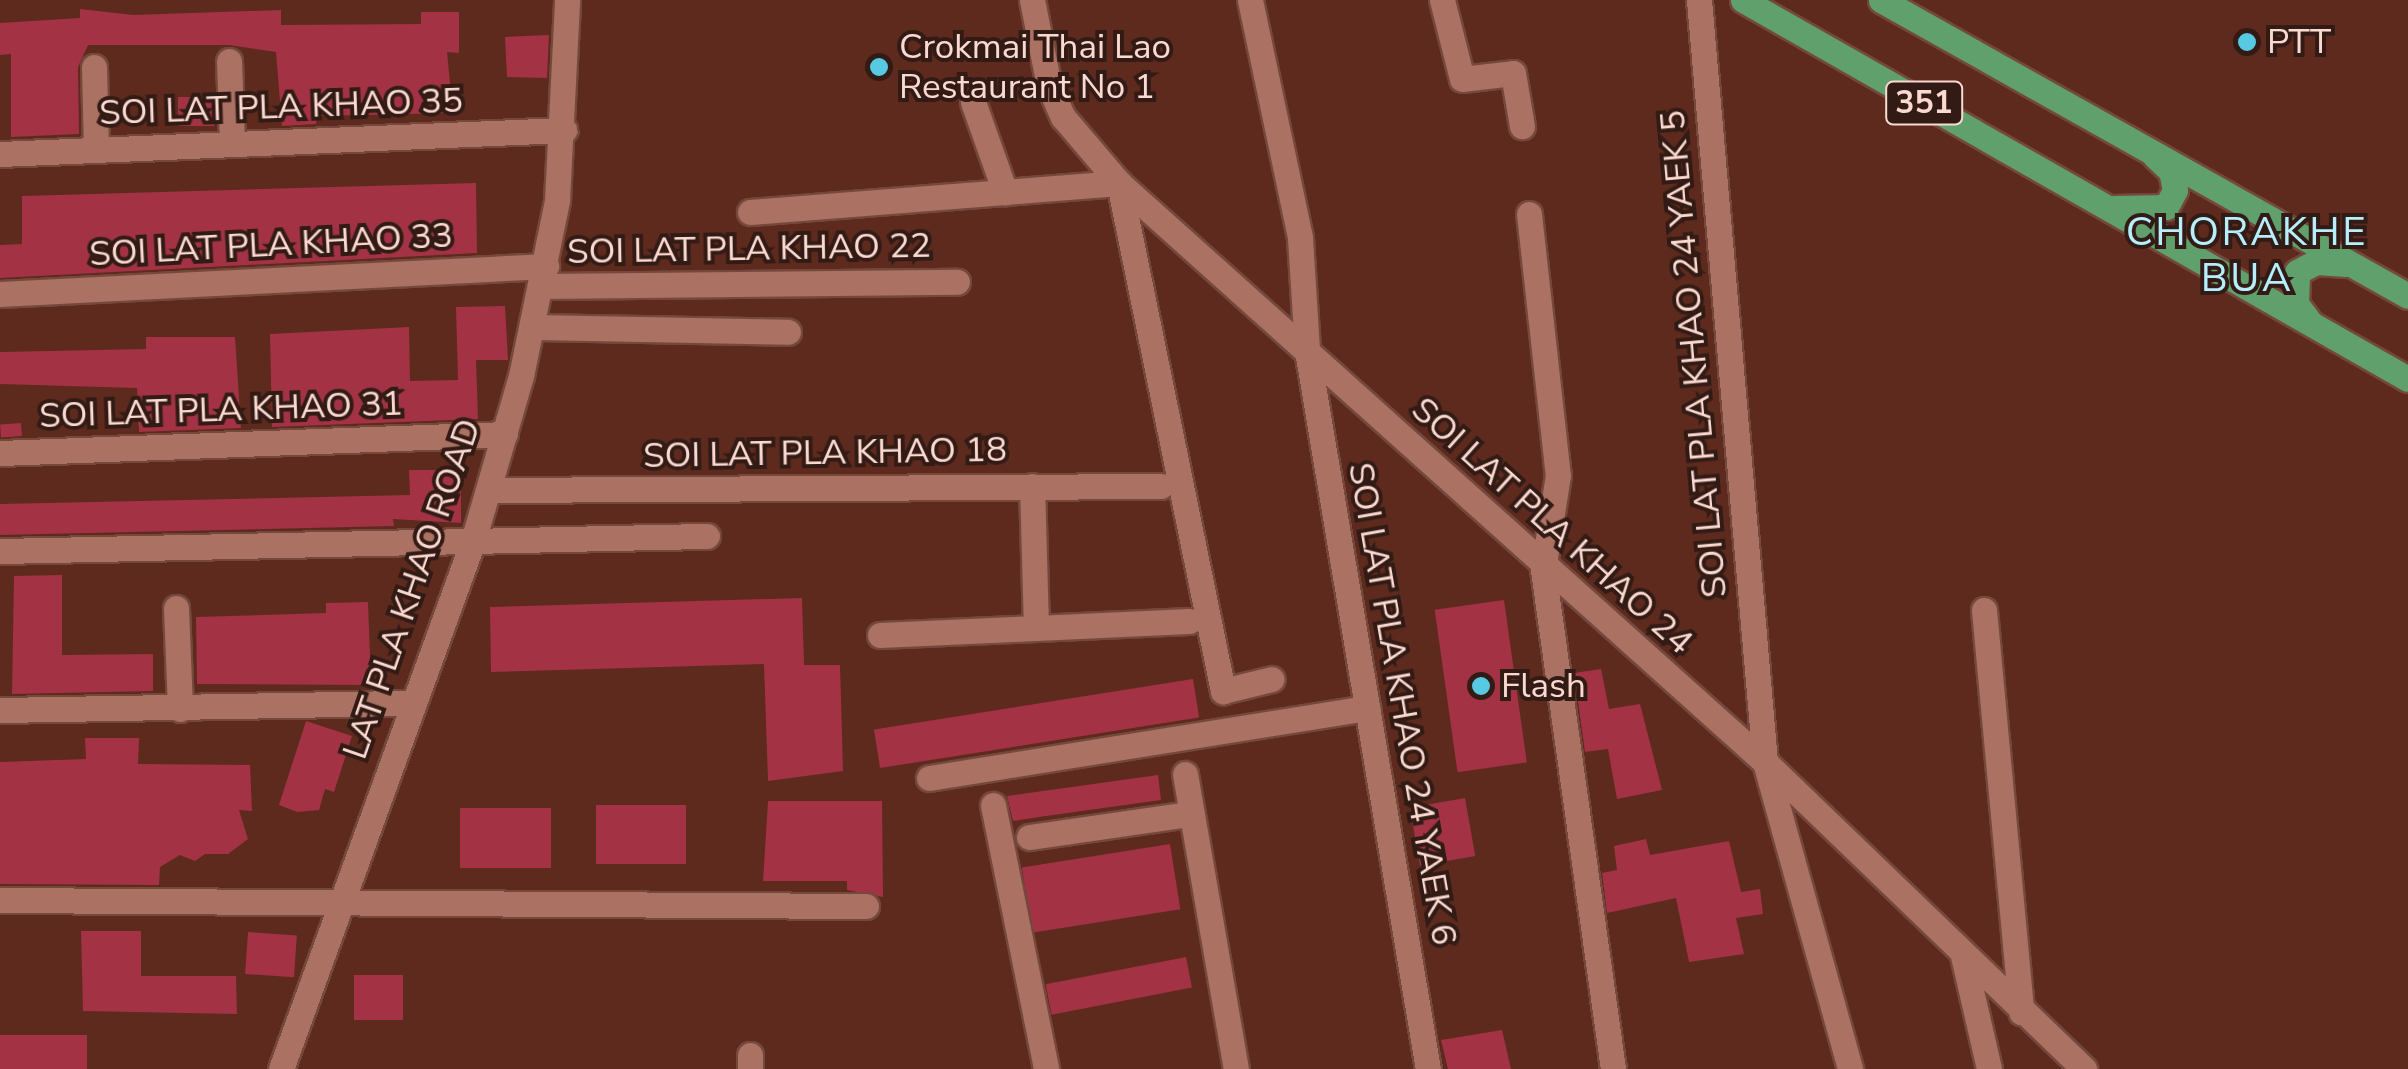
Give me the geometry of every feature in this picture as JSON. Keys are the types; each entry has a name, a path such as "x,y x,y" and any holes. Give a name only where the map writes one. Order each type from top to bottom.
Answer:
{"main road":[{"name":"351","path":"1743,0 2408,379"},
{"name":"351","path":"1880,0 2140,142 2408,296"},
{"path":"2105,207 2166,207 2175,190 2171,171 2140,142"},
{"path":"2312,325 2296,304 2297,272 2316,262 2353,264"}],"street":[{"name":"LAT PLA KHAO ROAD","path":"281,1069 338,901 473,541 534,326 564,130 567,0"},
{"name":"SOI LAT PLA KHAO 24","path":"1032,0 1049,86 1063,117 1119,183 1307,350 1543,570 1764,762 2021,1012 2063,1060 2084,1069"},
{"name":"SOI LAT PLA KHAO 24 YAEK 6","path":"1250,0 1300,238 1307,350 1428,1069"},
{"path":"1442,0 1462,79 1512,72 1522,126"},
{"name":"SOI LAT PLA KHAO 24 YAEK 5","path":"1699,0 1764,762 1850,1069"},
{"path":"229,60 232,144"},
{"path":"94,67 96,150"},
{"path":"973,102 1005,192"},
{"name":"SOI LAT PLA KHAO 35","path":"0,154 564,130"},
{"path":"750,212 1119,183 1223,692 1272,680"},
{"path":"1529,214 1558,475 1543,570 1612,1069"},
{"name":"SOI LAT PLA KHAO 22","path":"544,276 957,282"},
{"name":"SOI LAT PLA KHAO 33","path":"0,294 544,276"},
{"path":"534,326 788,332"},
{"name":"SOI LAT PLA KHAO 31","path":"0,453 505,434"},
{"path":"1032,486 1036,628"},
{"name":"SOI LAT PLA KHAO 18","path":"489,490 1161,486"},
{"path":"0,551 707,536"},
{"path":"176,608 180,709"},
{"path":"1984,610 2021,1012"},
{"path":"880,635 1189,621"},
{"path":"0,710 410,704"},
{"path":"928,778 1367,708"},
{"path":"1185,774 1236,1069"},
{"path":"993,805 1046,1069"},
{"path":"1028,838 1189,814"},
{"path":"0,900 866,906"},
{"path":"1963,956 1989,1069"}],"building":[{"path":"80,9 133,15 281,10 281,25 421,24 421,12 459,12 459,53 447,52 453,113 317,116 316,124 282,126 276,52 229,45 88,45 78,67 79,134 11,137 11,54 0,55 0,23 80,18"},
{"path":"549,35 547,78 507,77 505,37"},
{"path":"178,97 214,97 214,126 178,126"},
{"path":"476,183 477,253 0,278 0,245 22,244 22,196"},
{"path":"505,306 508,360 476,360 478,419 272,427 270,334 409,327 410,381 458,380 456,307"},
{"path":"146,337 235,337 241,428 139,432 137,388 0,384 0,352 146,349"},
{"path":"21,423 22,436 1,437 0,424"},
{"path":"409,470 461,470 461,523 393,519 394,526 0,535 0,504 410,495"},
{"path":"62,575 62,655 153,654 153,691 12,694 14,576"},
{"path":"802,598 804,665 840,665 843,771 768,781 764,664 491,672 490,607"},
{"name":"Flash","path":"1504,600 1527,762 1458,772 1435,610"},
{"path":"368,602 371,685 197,684 196,617 326,613 326,603"},
{"path":"1601,669 1609,709 1640,704 1662,790 1617,799 1608,749 1585,752 1574,673"},
{"path":"1193,679 1199,718 880,768 874,730"},
{"path":"306,721 352,736 334,792 325,789 319,810 297,812 279,805"},
{"path":"85,738 139,738 138,764 250,765 252,811 239,810 248,839 228,854 205,854 195,861 180,855 160,867 159,885 0,884 0,762 86,759"},
{"path":"1158,775 1161,800 1013,821 1007,796"},
{"path":"1465,798 1475,856 1420,866 1410,808"},
{"path":"768,801 882,801 883,897 847,890 847,881 763,881"},
{"path":"596,805 686,805 686,864 596,864"},
{"path":"460,808 551,808 551,868 460,868"},
{"path":"1646,839 1650,855 1729,841 1741,892 1760,889 1763,914 1736,918 1744,954 1689,962 1676,898 1607,913 1602,873 1617,870 1614,846"},
{"path":"1170,844 1180,909 1032,933 1022,867"},
{"path":"81,931 141,931 141,976 236,976 237,1014 83,1011"},
{"path":"248,932 297,935 294,977 245,974"},
{"path":"1186,957 1192,987 1052,1015 1046,984"},
{"path":"354,975 403,975 403,1020 354,1020"},
{"path":"1502,1030 1511,1069 1448,1069 1441,1040"},
{"path":"0,1035 87,1035 87,1069 0,1069"}],"place":[{"name":"PTT","path":"2247,42"},
{"name":"Crokmai Thai Lao Restaurant No 1","path":"879,67"},
{"name":"Flash","path":"1481,686"}],"district":[{"name":"CHORAKHE BUA","path":"2247,255"}]}
